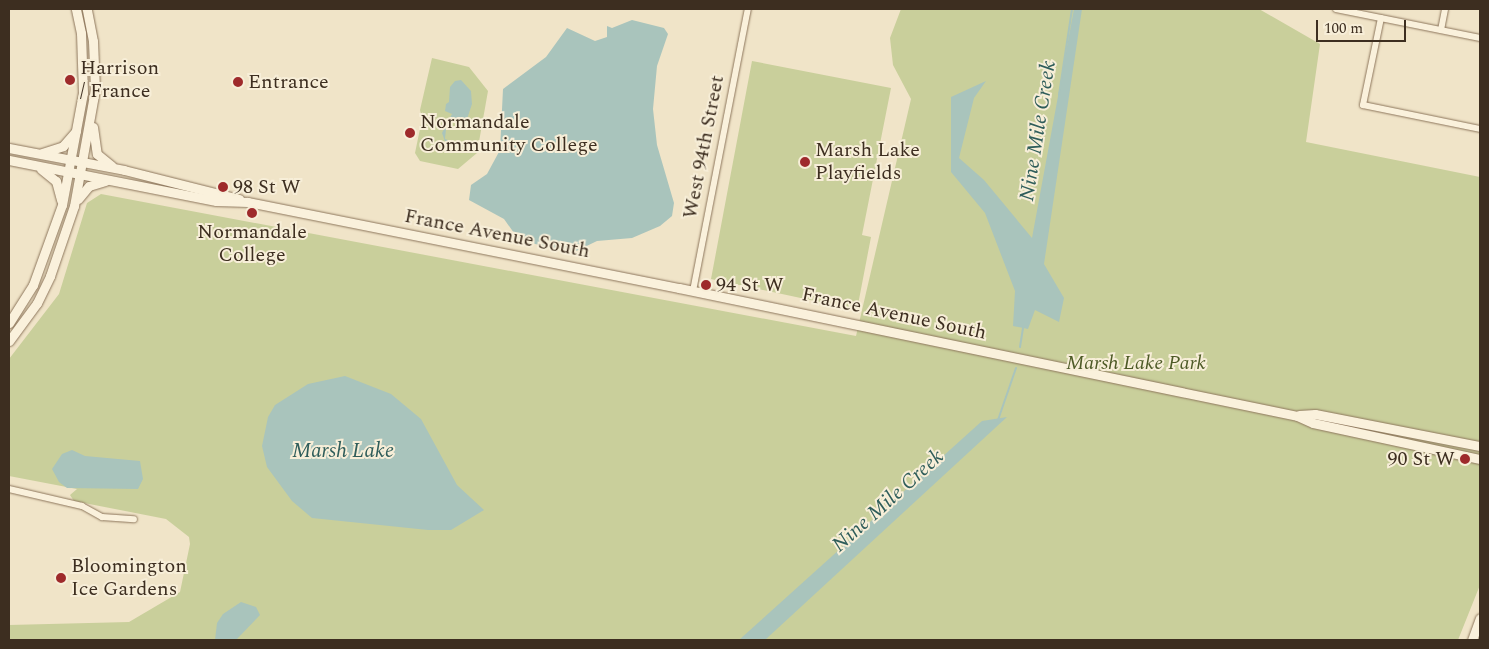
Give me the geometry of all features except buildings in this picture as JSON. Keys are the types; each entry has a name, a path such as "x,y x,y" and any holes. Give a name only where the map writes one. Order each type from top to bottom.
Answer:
{"main road":[{"path":"10,320 33,285 62,205 79,124 83,76 76,9"},
{"path":"9,341 21,326 50,276 74,206 92,115 94,61 87,9"},
{"path":"92,115 98,154 108,164 124,170"},
{"path":"37,154 62,146 73,137 79,124"},
{"name":"France Avenue South","path":"9,148 124,170 218,191 248,202 693,291 1296,416 1313,423 1480,459"},
{"name":"France Avenue South","path":"9,160 216,201 248,202"},
{"path":"34,165 56,181 62,205"},
{"path":"74,206 88,186 100,182 116,181"},
{"name":"France Avenue South","path":"1296,416 1315,414 1480,446"},
{"path":"1476,637 1480,618"}],"street":[{"name":"West 94th Street","path":"693,291 748,9"},
{"path":"1336,9 1480,38"},
{"path":"1441,30 1445,9"},
{"path":"1381,18 1363,105 1480,129"},
{"path":"10,320 21,326"},
{"path":"9,489 82,506 102,517 134,519"}],"green space":[{"name":"Marsh Lake Park","path":"901,9 1259,9 1320,44 1306,142 1480,177 1480,585 1458,640 9,640 9,625 129,622 180,592 190,544 189,537 166,519 74,501 70,495 77,489 9,476 9,359 59,294 87,203 101,194 856,336 911,99 893,65 890,38"},
{"path":"432,58 469,67 488,91 477,153 458,169 420,161 415,153 422,119 420,110"},
{"name":"Marsh Lake Playfields","path":"752,61 891,88 862,235 871,237 857,310 711,279"}],"water":[{"path":"1074,9 1082,9 1044,264 1064,298 1059,322 1035,310 1028,329 1013,326 1015,291 985,213 951,172 951,97 986,81 974,98 959,158 984,180 1032,238"},
{"path":"632,20 664,28 668,34 657,66 653,109 657,145 674,203 672,216 660,226 632,238 597,241 572,253 519,240 504,219 469,200 471,185 487,174 500,150 503,89 546,57 567,28 595,41 607,37 607,26 612,28"},
{"path":"461,80 471,91 472,104 466,122 452,121 446,129 445,139 464,146 447,147 442,133 452,114 445,111 446,104 449,102 450,87 455,81"},
{"name":"Marsh Lake","path":"345,376 391,394 421,419 457,485 484,510 451,530 428,530 312,518 292,501 267,467 262,446 268,417 275,405 308,384"},
{"path":"1007,417 765,640 739,640 982,421"},
{"path":"72,450 85,456 140,461 143,479 138,489 67,488 59,482 52,469 62,454"},
{"path":"241,602 256,607 260,615 236,640 215,640 217,623 223,614"}],"waterway":[{"name":"Nine Mile Creek","path":"1059,95 1072,9"},
{"name":"Nine Mile Creek","path":"1020,347 1023,327"},
{"name":"Nine Mile Creek","path":"998,420 1016,368"}],"place":[{"name":"Harrison / France","path":"70,80"},
{"name":"Entrance","path":"238,82"},
{"name":"Normandale Community College","path":"410,133"},
{"name":"Marsh Lake Playfields","path":"805,162"},
{"name":"98 St W","path":"223,187"},
{"name":"Normandale College","path":"252,213"},
{"name":"94 St W","path":"706,285"},
{"name":"90 St W","path":"1465,459"},
{"name":"Bloomington Ice Gardens","path":"61,578"}]}
